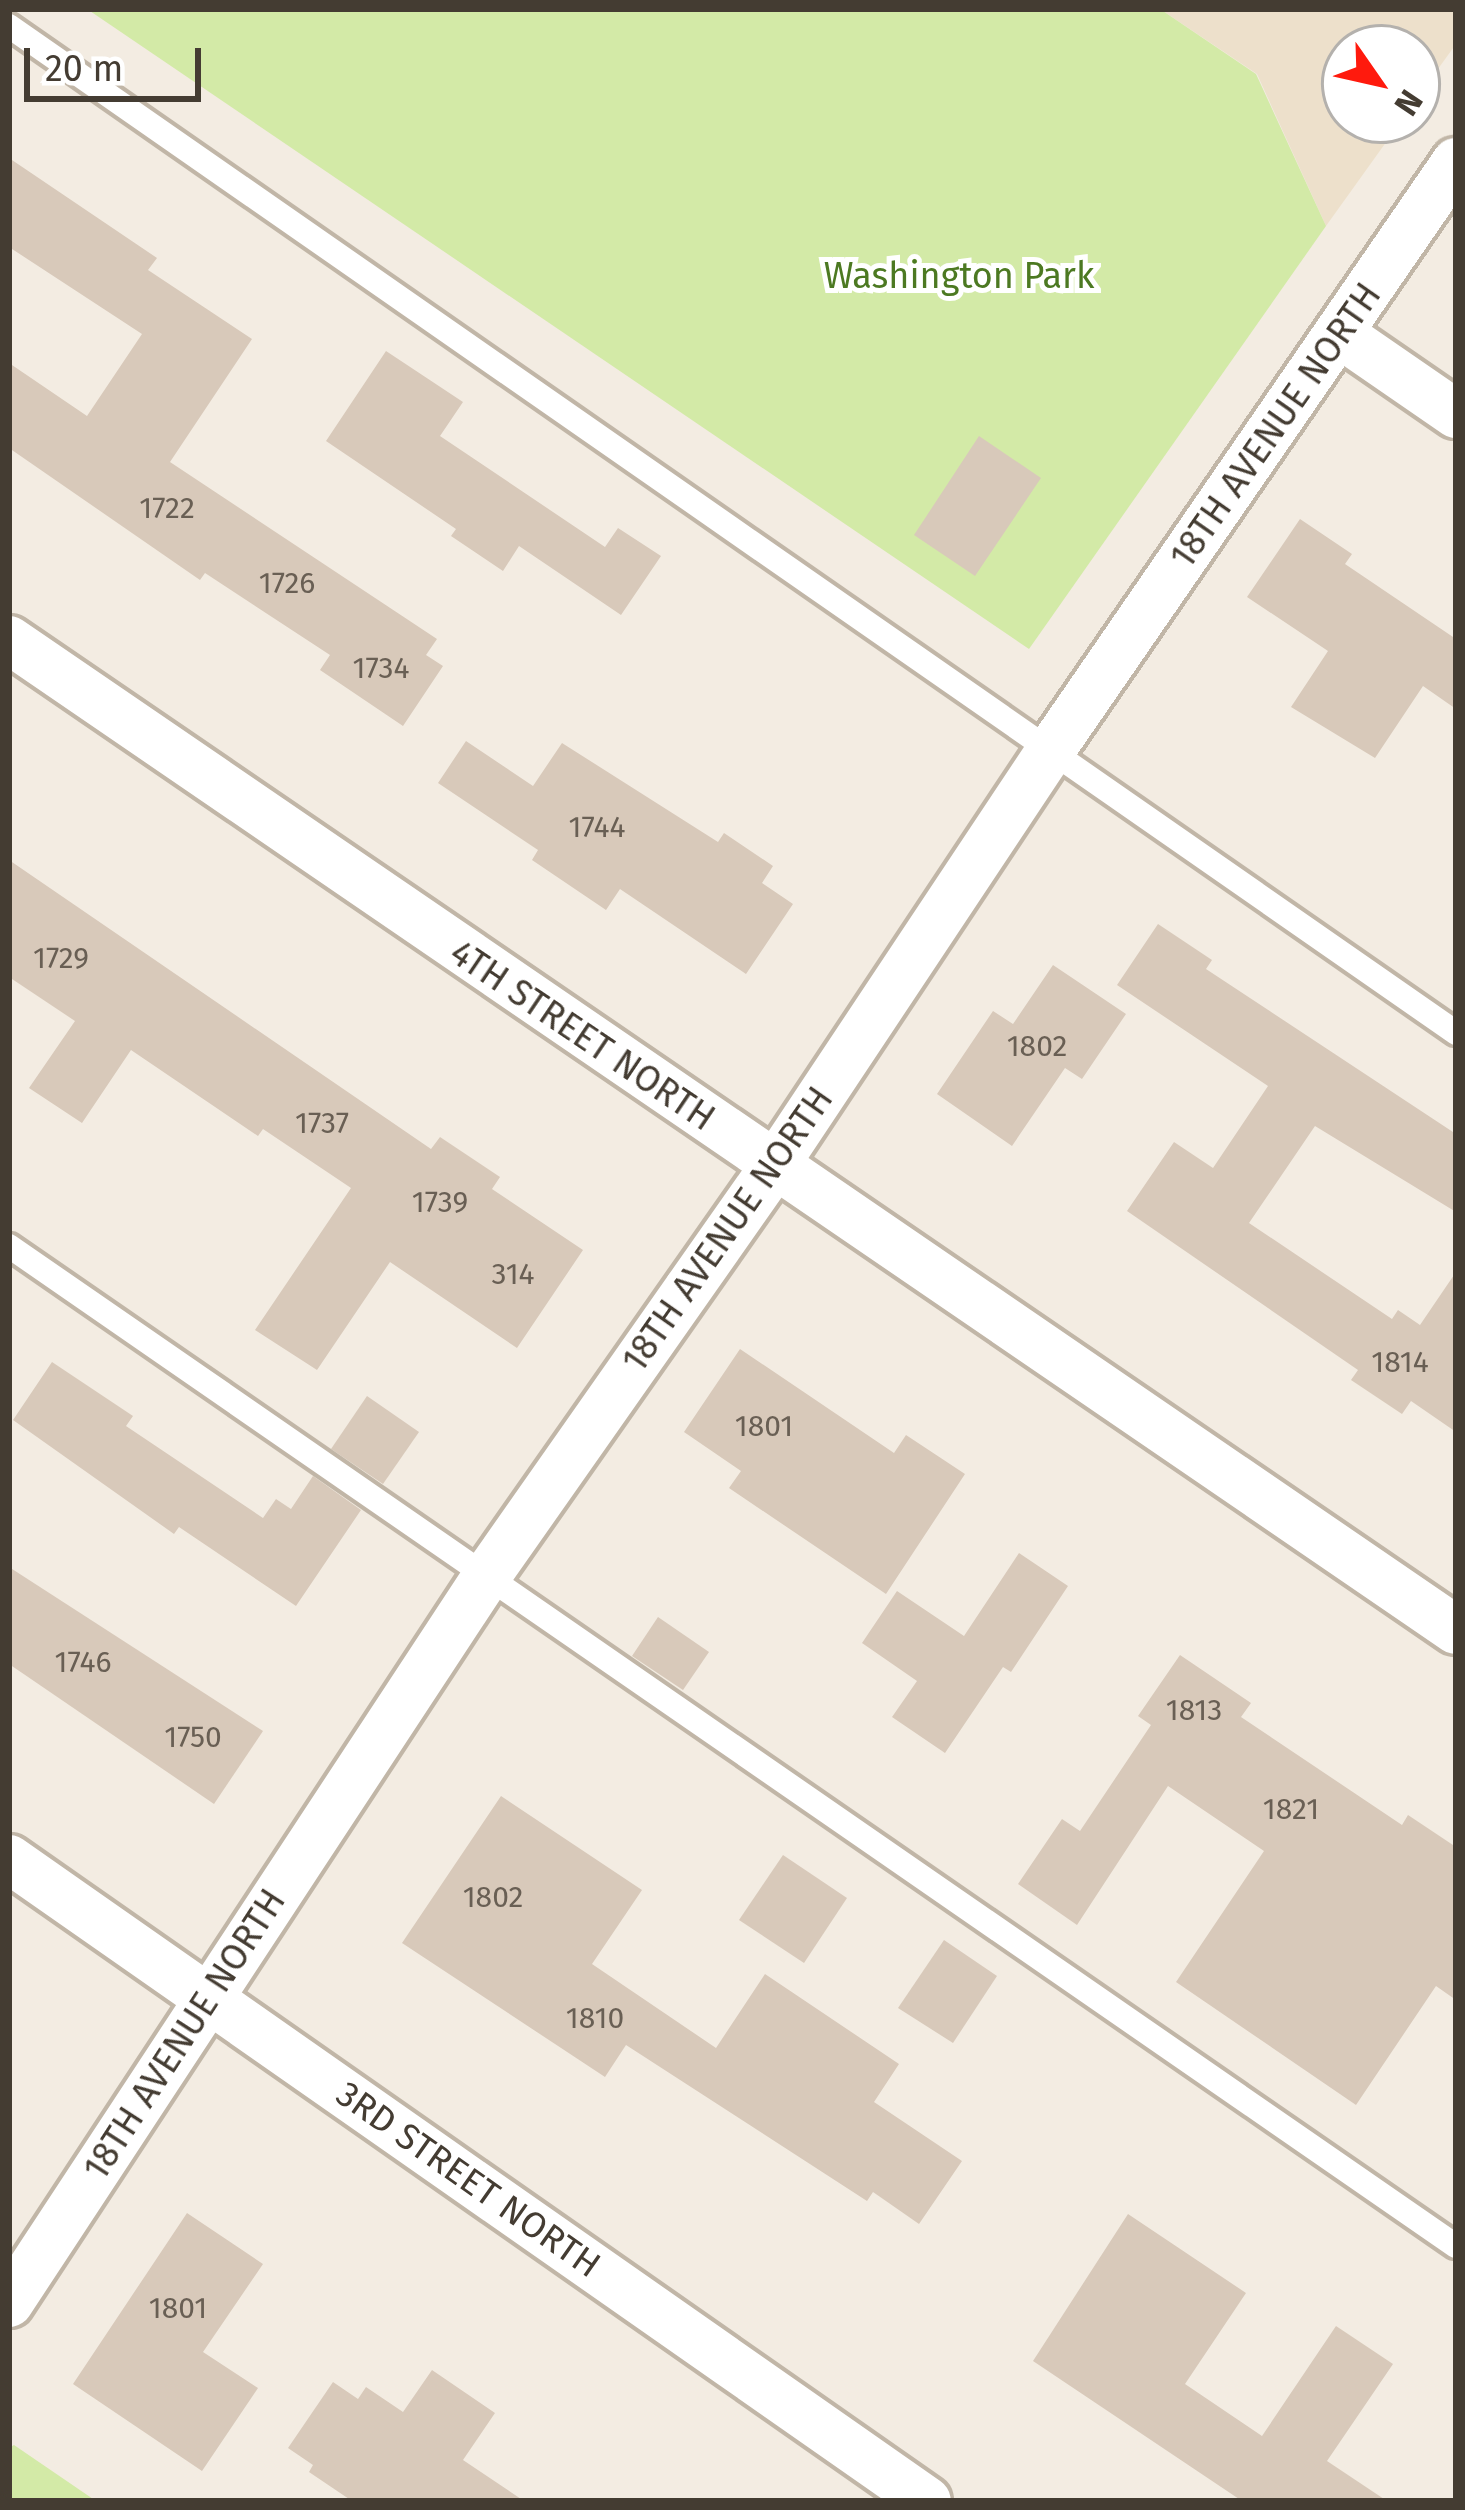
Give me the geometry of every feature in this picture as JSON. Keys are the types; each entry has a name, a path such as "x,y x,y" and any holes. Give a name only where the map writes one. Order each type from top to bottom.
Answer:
{"street":[{"name":"18TH AVENUE NORTH","path":"9,2302 487,1577 775,1165 1052,750 1456,162"},
{"path":"1340,334 1456,414"},
{"name":"4TH STREET NORTH","path":"9,640 1456,1630"},
{"name":"3RD STREET NORTH","path":"9,1858 927,2501"}],"lane":[{"path":"9,26 1456,1034"},
{"path":"9,1246 1456,2246"}],"shaded area":[{"path":"1160,9 1456,9 1456,44 1441,65 1441,24 1321,24 1321,144 1385,144 1326,226 1257,74"}],"green space":[{"name":"Washington Park","path":"87,9 1160,9 1256,74 1326,226 1029,649"},
{"path":"14,2445 96,2501 9,2501 9,2448"}],"building":[{"path":"9,158 157,258 148,270 252,339 170,462 437,639 426,655 443,666 403,726 320,670 330,655 205,573 200,580 9,448 9,363 87,416 142,334 9,247"},
{"path":"386,351 463,402 440,436 605,547 618,528 661,556 621,615 519,546 503,571 451,536 456,529 326,441"},
{"path":"979,436 1041,478 975,576 914,535"},
{"path":"1300,519 1352,554 1345,564 1456,639 1456,709 1423,686 1375,758 1291,707 1328,651 1247,597"},
{"path":"466,741 533,786 562,743 718,842 724,833 773,866 762,883 793,904 746,974 620,889 606,910 532,860 538,850 438,783"},
{"path":"9,860 431,1149 440,1137 500,1177 492,1189 583,1250 517,1348 390,1262 317,1370 255,1330 351,1188 263,1129 258,1136 131,1050 82,1123 29,1088 75,1021 9,977"},
{"path":"1158,924 1212,960 1206,969 1456,1134 1456,1212 1315,1126 1249,1223 1392,1319 1398,1310 1420,1325 1456,1272 1456,1432 1411,1401 1402,1414 1351,1380 1358,1370 1127,1211 1174,1142 1213,1168 1268,1086 1117,985"},
{"path":"1053,965 1126,1014 1082,1079 1065,1068 1012,1146 937,1094 993,1011 1013,1024"},
{"path":"740,1349 894,1453 906,1435 965,1474 886,1594 729,1488 741,1471 684,1432"},
{"path":"52,1362 133,1416 126,1426 263,1518 276,1499 291,1509 313,1476 361,1510 296,1606 179,1527 174,1534 13,1420"},
{"path":"367,1396 419,1432 383,1484 331,1449"},
{"path":"1019,1553 1068,1586 1011,1672 1003,1667 945,1753 892,1717 917,1681 862,1643 897,1591 964,1636"},
{"path":"9,1567 263,1731 214,1804 9,1664"},
{"path":"658,1617 709,1652 683,1690 632,1656"},
{"path":"1180,1655 1251,1703 1241,1717 1402,1825 1408,1815 1456,1847 1456,2000 1436,1986 1356,2105 1176,1982 1264,1851 1168,1786 1077,1925 1018,1884 1062,1819 1080,1831 1151,1725 1138,1716"},
{"path":"501,1796 642,1890 592,1964 716,2048 765,1974 899,2064 874,2102 962,2161 919,2224 873,2192 867,2201 626,2045 605,2077 402,1943"},
{"path":"783,1855 847,1898 804,1963 739,1920"},
{"path":"944,1940 997,1976 953,2043 898,2008"},
{"path":"187,2213 263,2264 203,2352 258,2388 202,2471 73,2384"},
{"path":"1128,2214 1246,2293 1185,2384 1262,2436 1336,2326 1393,2364 1327,2461 1387,2501 1242,2501 1033,2361"},
{"path":"432,2370 495,2413 463,2460 524,2501 352,2501 309,2472 313,2465 288,2448 333,2382 358,2399 366,2387 403,2412"}]}
